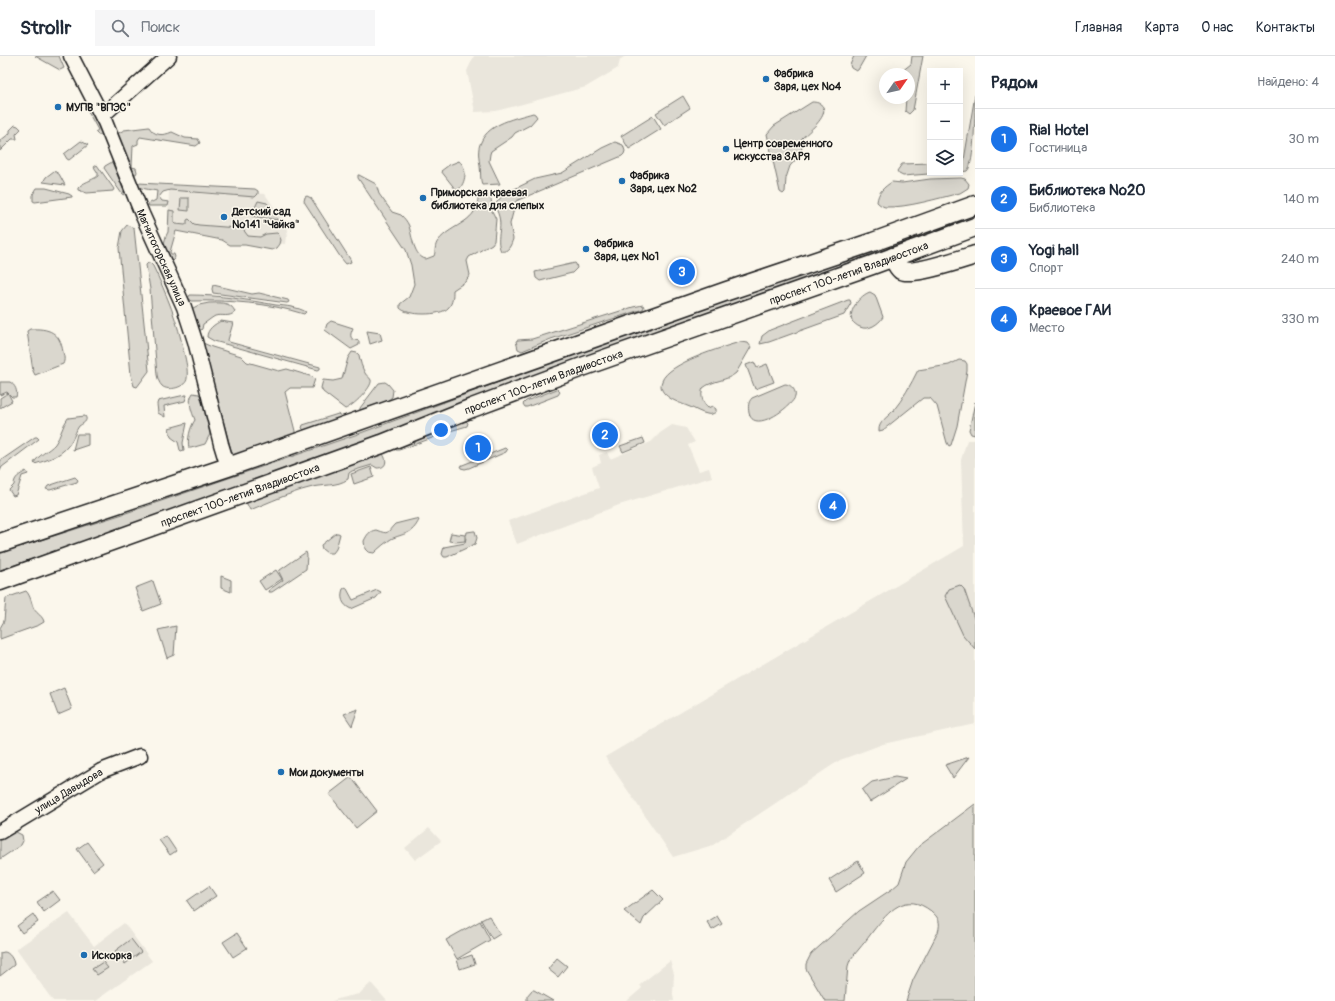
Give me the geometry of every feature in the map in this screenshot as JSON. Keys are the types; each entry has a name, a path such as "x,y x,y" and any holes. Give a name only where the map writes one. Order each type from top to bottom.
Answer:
{"highway":[{"name":"проспект 100-летия Владивостока","path":"0,543 228,467 727,291 873,242 975,204"},
{"name":"проспект 100-летия Владивостока","path":"0,581 382,444 472,408 575,370 975,227"},
{"path":"894,256 900,269 909,271 946,264 975,255"}],"main road":[{"name":"Магнитогорская улица","path":"71,56 102,116 142,214 184,307 195,341 228,467"},
{"path":"102,116 169,56"},
{"name":"улица Давыдова","path":"0,832 100,772 140,756"}],"shaded area":[{"path":"35,56 59,56 64,68 60,70"},
{"path":"474,56 625,56 620,60 618,68 586,87 496,111 475,112 467,71"},
{"path":"854,56 866,56 856,71 851,68 850,65"},
{"path":"912,56 923,56 915,99 915,68 906,68 911,64"},
{"path":"975,95 972,158 970,167 967,171 963,172"},
{"path":"683,96 690,108 664,125 656,113"},
{"path":"812,102 818,103 823,107 823,115 817,124 802,138 800,155 790,166 786,178 785,192 783,194 780,192 767,134 774,126"},
{"path":"906,104 914,104 913,110 909,114 905,111"},
{"path":"92,108 104,136 98,135 95,132 98,130 87,110"},
{"path":"533,113 537,117 530,125 515,133 512,137 491,151 489,161 500,184 482,185 479,151 480,145 485,136 490,130 504,122"},
{"path":"653,116 661,129 629,149 621,136"},
{"path":"15,125 21,129 16,134 17,139 12,139 0,151 0,141 10,133 10,130"},
{"path":"149,127 156,134 162,135 172,132 185,138 198,139 200,143 196,146 140,137 138,144 133,146 132,167 136,168 137,172 136,174 132,174 117,134 124,130"},
{"path":"81,141 88,145 69,160 67,159 64,154"},
{"path":"615,142 623,145 625,151 622,156 516,201 510,224 513,239 506,251 501,251 499,246 500,220 495,207 497,202 504,194 535,179 562,173 602,148"},
{"path":"459,161 464,168 465,176 463,184 458,190 456,190 441,171 449,165"},
{"path":"112,162 124,191 124,195 104,168"},
{"path":"927,163 927,174 903,176 897,171 902,164"},
{"path":"97,165 114,189 113,191 87,193 78,190 82,184 98,176 98,173 94,167"},
{"path":"54,171 59,174 65,185 43,182 46,177"},
{"path":"358,175 376,184 379,194 392,212 401,215 409,226 416,250 426,259 434,256 437,243 444,235 464,222 475,211 478,194 484,191 490,197 491,209 496,219 494,241 492,244 469,257 467,261 470,275 465,282 453,290 451,304 444,311 432,314 416,314 404,311 400,308 400,304 409,297 414,284 411,265 406,250 358,178"},
{"path":"930,179 965,179 969,184 968,188 960,193 894,207 885,207 877,202 882,190 892,182 902,183"},
{"path":"138,183 255,189 258,191 258,194 255,197 170,190 163,192 159,197 162,201 169,202 168,206 149,206 148,204 156,200 157,191 141,188"},
{"name":"Детский сад №141 \"Чайка\"","path":"169,187 265,194 286,225 288,237 286,236 285,244 168,230"},
{"path":"37,188 46,188 69,194 72,197 35,202 33,201 33,194"},
{"path":"307,196 311,198 351,262 346,264 341,258 305,203 305,197"},
{"path":"181,198 189,198 189,211 180,210"},
{"path":"258,201 267,203 278,220 251,216"},
{"path":"169,210 174,211 174,222 176,224 185,225 189,219 194,224 199,225 239,227 242,228 248,236 260,237 266,234 277,233 281,240 280,244 277,248 272,250 245,245 230,245 222,240 176,231 170,252 171,254 174,254 175,257 172,262 170,262 162,252 168,232"},
{"path":"963,218 964,220 347,451 0,570 0,553 123,514 358,434 645,328"},
{"path":"127,225 134,228 149,371 137,387 134,386 131,375 119,248 122,231"},
{"path":"148,263 153,266 163,287 172,309 182,342 187,366 187,378 184,384 177,388 165,388 159,382 157,375 150,289 146,265"},
{"path":"575,263 577,268 572,273 540,281 536,278 535,272"},
{"path":"213,285 252,294 259,293 288,300 289,302 287,303 213,293"},
{"path":"870,292 875,295 883,317 873,326 863,328 852,321 851,317 853,308 862,296"},
{"path":"190,295 212,296 292,307 306,312 304,314 277,307 249,303 192,301 188,298"},
{"path":"850,300 851,303 844,315 760,344 762,336 770,330"},
{"path":"209,303 228,304 235,312 228,315 215,316 203,324 202,329 198,332 191,309 199,305"},
{"path":"643,305 643,309 551,339 522,351 518,349 516,341 518,340 532,339"},
{"path":"221,321 233,323 228,340 229,342 320,367 320,369 318,370 214,341 207,337 210,329"},
{"path":"331,321 353,328 351,337 354,340 359,341 359,345 351,349 325,330 327,324"},
{"path":"30,329 43,329 56,336 62,345 64,358 63,364 35,375 33,371 27,331"},
{"path":"367,331 380,333 382,340 370,344"},
{"path":"740,342 748,343 751,347 736,373 728,378 711,383 703,388 702,399 708,408 712,406 716,409 716,412 713,414 703,413 675,401 662,391 662,381 666,374 674,368 697,357"},
{"path":"203,343 241,356 247,362 279,371 287,369 313,377 315,379 312,388 290,388 285,392 295,435 234,457 210,370 200,344"},
{"path":"352,352 359,355 363,369 371,380 371,383 352,405 345,409 323,392 321,388 323,380 333,381 342,379 348,358"},
{"path":"959,360 965,361 967,364 967,371 957,426 951,445 949,446 947,443 937,406 930,398 923,398 883,430 879,431 880,425 900,402 918,370 949,365"},
{"path":"754,362 757,368 767,364 774,382 755,389 746,365"},
{"path":"0,382 12,383 15,386 16,397 12,397 7,392 0,395"},
{"path":"385,382 393,390 392,397 387,401 360,410 379,383"},
{"path":"785,384 789,385 794,390 795,397 792,401 773,417 758,421 752,419 748,407 752,398"},
{"path":"557,389 560,392 558,395 527,407 523,404 526,401"},
{"path":"8,393 12,401 0,408 0,398"},
{"path":"193,393 199,394 201,397 210,434 205,444 189,448 189,434 195,420 190,403"},
{"path":"187,395 185,401 164,406 165,417 158,413 158,401"},
{"path":"975,402 975,435 971,434 969,430"},
{"path":"338,414 341,416 340,418 304,430 302,428 303,425"},
{"path":"85,416 86,421 79,426 69,445 61,453 35,464 34,463 55,444 68,418"},
{"path":"465,420 468,423 467,426 450,431 449,427"},
{"path":"187,423 183,443 184,450 181,451 178,442 171,437 169,428"},
{"path":"672,425 686,428 695,442 688,445 699,471 709,468 712,477 619,505 517,544 508,521 599,488 592,467 601,463 599,455 607,452 610,459 651,442 660,433"},
{"path":"436,432 437,435 435,437 399,450 394,448"},
{"path":"77,434 88,434 88,445 73,450"},
{"path":"35,437 39,439 2,467 0,471 0,461"},
{"path":"643,438 645,443 623,452 620,446"},
{"path":"967,440 975,440 975,724 883,744 840,760 713,845 673,857 605,757 964,546 961,460"},
{"path":"505,448 507,450 506,452 469,468 465,469 461,468 460,466"},
{"path":"382,453 386,461 383,467 377,468 372,465 352,471 349,473 348,479 344,482 302,490 250,510 246,502"},
{"path":"371,467 374,477 354,484 351,474"},
{"path":"26,471 28,474 22,476 16,495 13,496 9,490 14,485 16,478"},
{"path":"75,477 78,480 77,482 50,490 46,489 48,486"},
{"path":"415,519 419,520 414,528 407,533 391,539 374,553 368,552 365,549 364,541 370,532 376,530 386,533 395,524"},
{"path":"475,531 477,538 475,544 444,557 442,554 444,547 465,543 467,532"},
{"path":"336,533 340,534 336,549 333,553 327,553 322,549 321,545"},
{"path":"451,533 465,535 465,541 449,541"},
{"path":"306,552 306,569 272,592 269,592 270,589 283,580 279,572 280,570"},
{"path":"276,570 282,579 265,590 259,581"},
{"path":"221,576 231,580 231,592 221,588"},
{"path":"153,581 161,604 143,611 135,588"},
{"path":"960,585 964,589 975,621 975,649 963,635 945,596 949,589"},
{"path":"346,587 353,600 377,590 381,592 376,598 351,609 344,603 342,598 343,589"},
{"path":"26,591 30,597 34,609 44,622 0,639 0,628 4,621 6,598"},
{"path":"176,626 174,655 167,658 158,630"},
{"path":"64,688 72,709 58,715 50,694"},
{"path":"358,709 352,726 344,714"},
{"path":"969,757 953,778 945,765"},
{"path":"351,777 377,811 356,828 329,794"},
{"path":"895,777 906,779 870,802 862,790 872,782"},
{"path":"975,804 975,1001 906,1001 913,980 938,932 939,923 938,918 922,905 905,903 898,906 885,917 850,960 848,966 845,1001 825,1001 806,969 806,964 811,954 859,911 899,883 906,862 919,846"},
{"path":"429,828 441,841 415,860 405,848"},
{"path":"14,831 22,835 23,841 21,845 0,859 0,838"},
{"path":"166,836 176,851 170,855 159,840"},
{"path":"87,842 103,863 93,871 77,849"},
{"path":"858,861 865,873 836,892 829,880"},
{"path":"209,886 216,896 194,911 187,901"},
{"path":"653,890 663,900 644,918 641,925 624,911"},
{"path":"53,891 60,900 44,912 37,902"},
{"name":"Искорка","path":"69,913 94,946 124,923 152,961 95,1001 53,1001 16,949"},
{"path":"33,914 38,922 22,933 17,926"},
{"path":"489,916 500,934 492,939 481,920"},
{"path":"717,916 722,924 712,930 707,922"},
{"path":"480,921 490,940 457,959 446,940"},
{"path":"237,933 247,948 233,957 223,942"},
{"path":"131,939 141,952 125,964 115,951"},
{"path":"0,953 8,953 14,965 0,976"},
{"path":"472,955 475,964 460,969 457,960"},
{"path":"557,958 567,966 558,977 548,969"},
{"path":"670,961 674,974 674,1001 627,1001 642,988 640,985 642,983"},
{"path":"103,962 108,968 97,975 92,969"},
{"path":"371,983 387,1001 332,1001 359,994"},
{"path":"532,990 553,1001 527,1001 527,996"}],"place":[{"name":"Фабрика Заря, цех №4","path":"766,79"},
{"name":"МУПВ \"ВПЭС\"","path":"58,107"},
{"name":"Центр современного искусства ЗАРЯ","path":"726,149"},
{"name":"Фабрика Заря, цех №2","path":"622,181"},
{"name":"Приморская краевая библиотека для слепых","path":"423,198"},
{"name":"Детский сад №141 \"Чайка\"","path":"224,217"},
{"name":"Фабрика Заря, цех №1","path":"586,249"},
{"name":"Yogi hall","path":"682,272"},
{"name":"Библиотека №20","path":"605,435"},
{"name":"Rial Hotel","path":"478,448"},
{"name":"Краевое ГАИ","path":"833,506"},
{"name":"Мои документы","path":"281,772"},
{"name":"Искорка","path":"84,955"}]}
